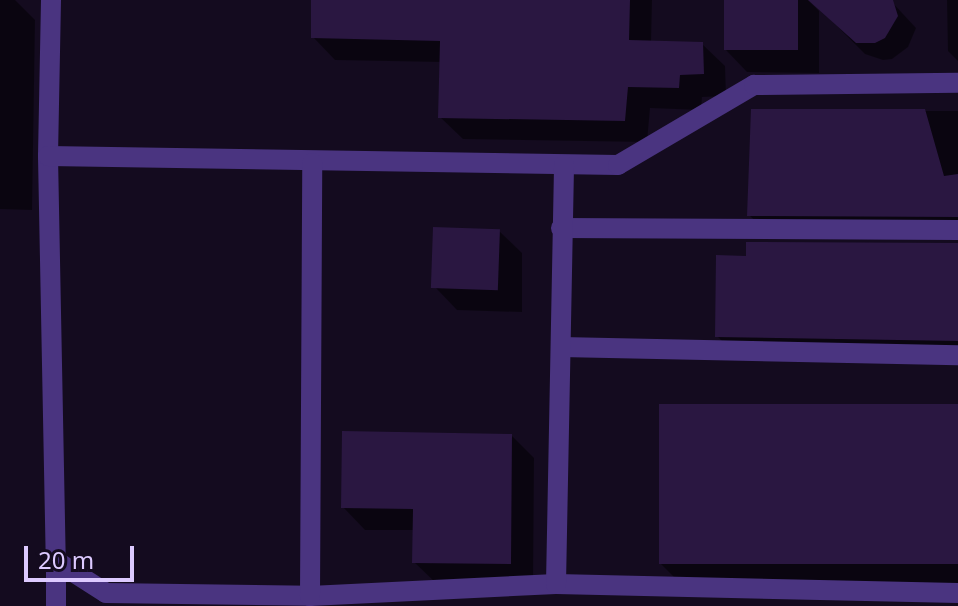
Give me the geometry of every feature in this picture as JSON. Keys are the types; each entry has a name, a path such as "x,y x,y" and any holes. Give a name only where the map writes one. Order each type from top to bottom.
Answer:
{"lane":[{"path":"51,0 48,156 56,606"},
{"path":"48,156 312,163 618,165 754,85 958,83"},
{"path":"310,596 312,163"},
{"path":"556,584 564,165"},
{"path":"561,228 958,230"},
{"path":"561,347 958,355"},
{"path":"56,561 106,593 310,596 556,584 958,593"}],"building":[{"path":"311,0 630,0 629,40 703,42 704,74 680,75 679,88 628,87 625,121 438,118 440,41 311,38"},
{"path":"724,0 798,0 798,50 724,50"},
{"path":"808,0 893,0 898,16 885,38 875,43 856,43"},
{"path":"751,109 925,109 944,176 958,174 958,217 747,216"},
{"path":"433,227 500,229 498,290 431,288"},
{"path":"746,242 958,243 958,341 715,337 716,255 746,256"},
{"path":"659,404 958,404 958,564 659,564"},
{"path":"342,431 512,434 511,564 412,563 413,509 341,508"}]}
